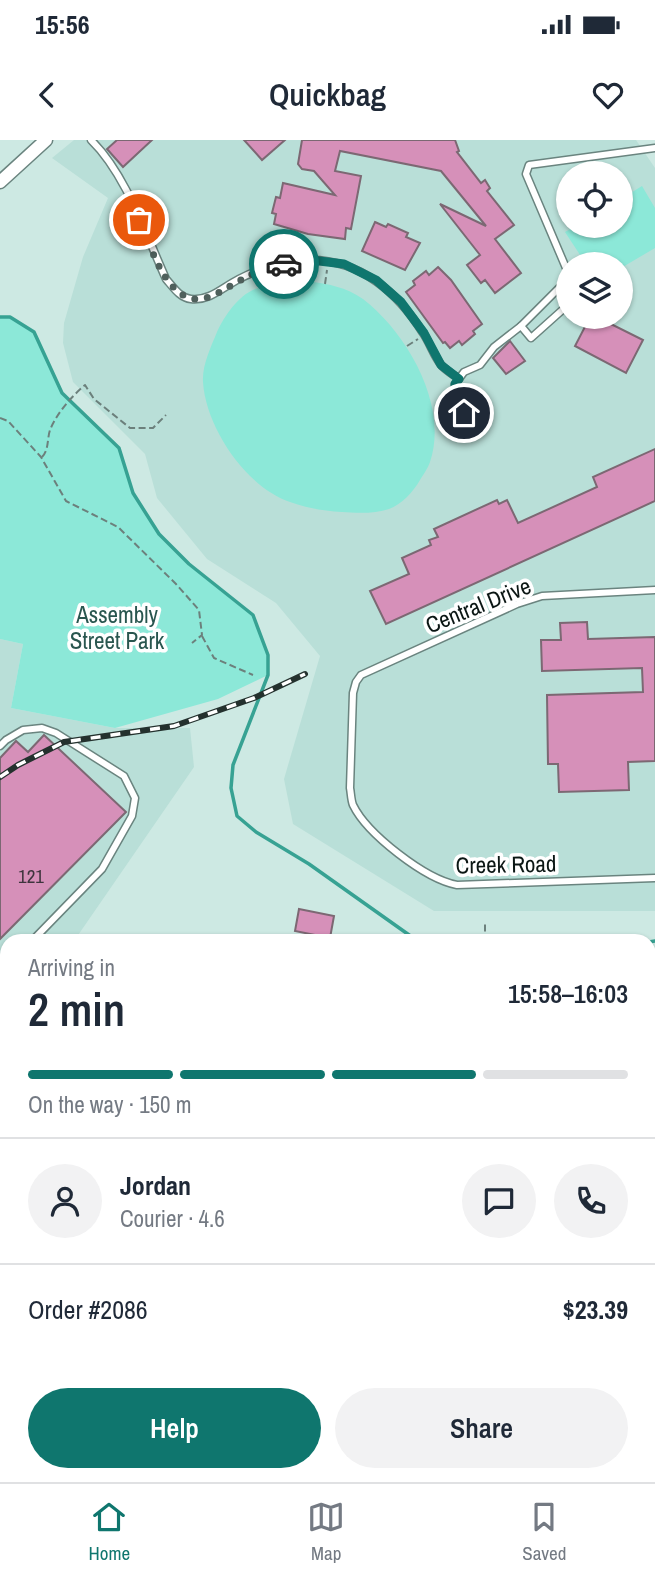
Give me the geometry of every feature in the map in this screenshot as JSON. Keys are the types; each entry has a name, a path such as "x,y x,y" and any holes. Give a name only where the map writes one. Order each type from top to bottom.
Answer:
{"street":[{"path":"0,182 46,140"}],"lane":[{"path":"91,140 121,182 166,279 177,293 188,299 213,295 264,268 311,260 344,264 376,280 401,302 424,333 441,365 459,379"},
{"path":"559,252 526,174 528,165 655,148"},
{"path":"464,413 456,400 455,384 464,372 480,365 494,347 521,326 556,290"},
{"path":"521,326 531,338 556,316"},
{"name":"Central Drive","path":"362,674 517,604 542,596 655,590"},
{"name":"Creek Road","path":"362,674 353,693 350,788 352,803 364,820 415,867 444,882 457,885 655,878"},
{"path":"0,746 23,730 42,728 56,733 124,776 135,798 132,816 102,869 39,934"}],"path":[{"path":"325,284 328,267"},
{"path":"407,346 421,338"},
{"path":"41,457 46,453 50,430 61,411 85,385 94,399 130,428 153,428 166,415"},
{"path":"0,418 8,421 41,457 66,501 118,527 176,584 199,610 201,635 214,658 253,675"},
{"path":"192,643 201,635"},
{"path":"485,924 485,934"}],"shaded area":[{"path":"74,140 636,140 655,168 655,911 434,911 293,824 284,779 320,656 276,603 207,559 157,498 145,454 73,382 63,343 64,323 83,257 108,198 52,158"},
{"path":"0,639 23,644 11,708 115,728 190,728 194,767 79,934 0,934"}],"green space":[{"path":"642,186 655,208 655,248 633,261 633,252 578,252 569,238 633,238 633,192"},
{"path":"308,281 350,292 379,313 409,350 429,394 434,417 430,462 411,493 389,509 365,513 329,511 296,504 274,494 244,470 231,454 212,418 203,382 204,369 217,332 228,313 243,296 255,289"},
{"name":"Assembly Street Park","path":"0,317 10,317 34,332 62,393 119,448 133,493 159,534 189,564 253,615 268,655 268,675 218,699 115,728 11,708 23,644 0,639"}],"building":[{"path":"117,140 152,140 123,167 107,149"},
{"path":"244,140 285,140 262,160"},
{"path":"302,140 455,140 459,151 457,152 481,183 485,180 490,188 487,191 514,225 495,239 521,273 495,293 485,280 481,283 467,265 480,255 440,204 486,226 441,171 340,151 335,171 361,176 351,229 346,228 345,239 308,234 274,224 276,214 272,213 276,197 280,198 283,183 335,195 314,171 302,169 298,164"},
{"path":"375,222 386,227 388,224 408,233 406,237 420,243 405,270 362,251"},
{"path":"438,267 451,280 482,324 462,345 459,341 450,348 443,343 406,292 415,285 413,281 426,271 429,275"},
{"path":"584,329 621,329 643,340 626,373 575,346"},
{"path":"510,341 525,361 506,374 493,358"},
{"path":"655,449 655,501 386,624 370,591 409,574 402,558 431,545 429,540 438,537 434,529 497,500 499,504 507,500 518,523 597,487 593,477"},
{"path":"587,622 588,639 655,637 655,761 628,762 629,790 559,792 558,764 548,764 547,695 643,692 642,668 542,671 541,640 561,640 560,623"},
{"path":"44,735 126,812 5,934 0,934 0,758 16,741 28,752"},
{"path":"299,909 334,916 331,934 295,931"}],"waterway":[{"path":"0,317 10,317 34,332 62,393 119,448 133,493 159,534 189,564 253,615 268,655 268,675 233,765 231,788 237,816 256,832 309,864 408,934"}],"railway":[{"path":"0,777 64,742 174,726 254,698 305,674"}],"way so far":[{"path":"139,220 166,279 177,293 188,299 213,295 264,268 284,264"}],"route":[{"path":"284,264 311,260 344,264 376,280 401,302 424,333 441,365 459,379 455,384 456,400 464,413"}]}
